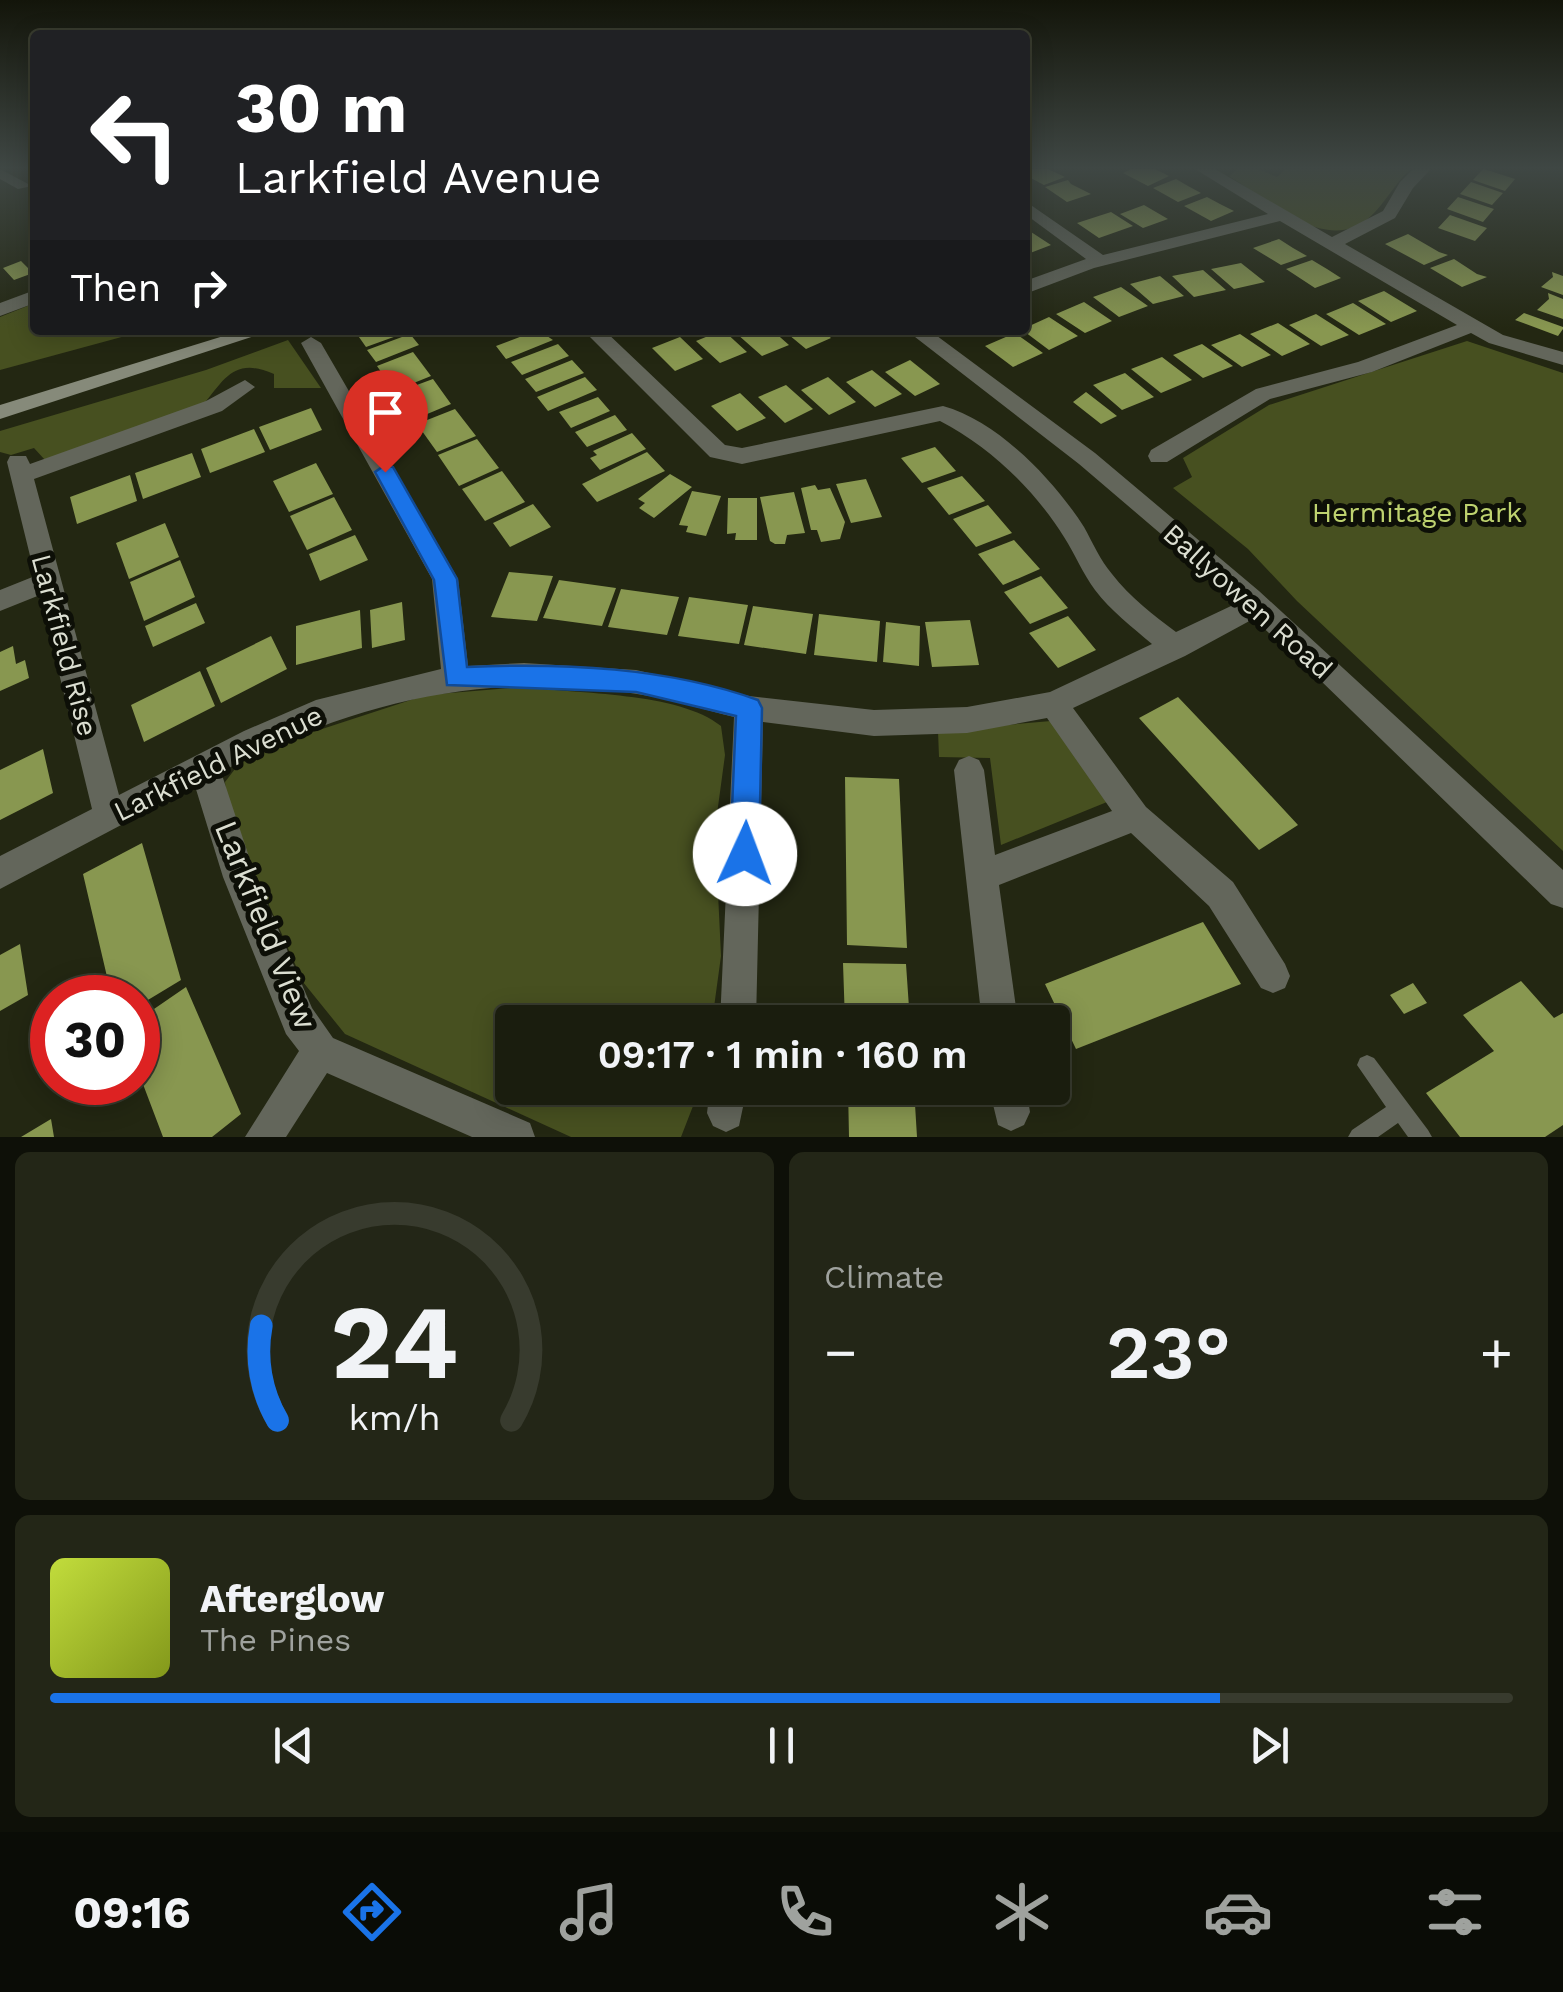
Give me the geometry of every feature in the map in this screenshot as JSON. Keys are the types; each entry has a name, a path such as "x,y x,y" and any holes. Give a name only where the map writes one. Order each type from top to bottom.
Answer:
{"main road":[{"path":"0,395 200,335"},
{"path":"0,412 248,335"}],"street":[{"path":"1047,222 1099,260"},
{"path":"1030,286 1099,260 1262,222"},
{"path":"1293,222 1471,326 1525,350 1563,359"},
{"path":"1332,244 1374,222"},
{"path":"0,310 30,298"},
{"path":"1159,456 1263,394 1365,367 1471,326"},
{"path":"598,335 718,452 742,456 943,413 969,424 1022,473 1072,530 1097,574 1124,604 1176,648"},
{"name":"Ballyowen Road","path":"928,335 1258,605 1563,892"},
{"path":"311,343 445,579 456,678"},
{"name":"Larkfield Rise","path":"109,815 20,468 214,406 245,387"},
{"path":"0,601 48,580"},
{"name":"Larkfield Avenue","path":"0,873 204,766 326,709 456,678 524,675 636,682 749,708 874,723 967,720 1054,704 1258,605"},
{"path":"1054,704 1135,817 1220,894 1273,976"},
{"path":"739,1005 749,708"},
{"name":"Larkfield View","path":"204,766 239,877 299,1021 320,1051 516,1137"},
{"path":"969,770 998,1005"},
{"path":"981,876 1135,817"},
{"path":"264,1137 320,1051"}],"lane":[{"path":"1367,1065 1420,1137"},
{"path":"1359,1137 1400,1110"}],"green space":[{"path":"1301,222 1362,222 1340,230"},
{"path":"30,305 30,335 129,335 0,370 0,317"},
{"path":"288,340 321,388 274,388 274,374 261,369 240,369 225,379 204,404 45,460 34,448 11,455 0,452 0,431 206,370"},
{"name":"Hermitage Park","path":"1467,341 1563,373 1563,851 1297,601 1248,549 1173,488 1192,477 1183,458 1269,405"},
{"path":"522,687 598,693 680,707 721,726 725,755 715,829 721,956 714,1005 495,1005 495,1102 345,1034 303,982 228,812 225,782 238,765 261,749 426,695"},
{"path":"1051,721 1107,802 1001,845 990,758 939,757 938,731"},
{"path":"501,1105 693,1105 681,1137 571,1137"}],"building":[{"path":"1127,222 1133,226 1099,238 1077,223"},
{"path":"1133,222 1160,222 1143,228"},
{"path":"1443,222 1470,222 1487,228 1475,241 1438,228"},
{"path":"1030,231 1051,245 1030,253"},
{"path":"1408,234 1448,255 1424,265 1385,244"},
{"path":"1279,239 1307,256 1281,265 1253,248"},
{"path":"1454,259 1487,277 1462,287 1430,268"},
{"path":"1312,260 1341,278 1315,288 1286,269"},
{"path":"21,261 30,274 14,280 3,268"},
{"path":"1241,263 1265,282 1234,289 1211,269"},
{"path":"1203,270 1226,290 1194,297 1172,276"},
{"path":"1552,272 1563,276 1563,295 1541,287 1553,277"},
{"path":"1160,276 1184,296 1153,304 1130,284"},
{"path":"1121,287 1148,306 1119,317 1093,297"},
{"path":"1384,291 1417,311 1391,322 1358,301"},
{"path":"1548,293 1563,299 1563,319 1537,310 1549,299"},
{"path":"1084,302 1112,321 1085,333 1056,314"},
{"path":"1353,303 1386,324 1359,335 1326,314"},
{"path":"1524,313 1563,329 1558,336 1515,320"},
{"path":"1316,314 1349,335 1321,346 1289,325"},
{"path":"1049,317 1078,336 1049,350 1029,335 1030,326"},
{"path":"1278,323 1310,344 1282,356 1250,334"},
{"path":"1240,334 1271,355 1242,367 1211,345"},
{"path":"358,335 399,335 366,347"},
{"path":"407,335 419,345 376,362 367,350"},
{"path":"525,335 546,335 553,340 506,359 496,346"},
{"path":"711,335 728,335 747,352 720,363 696,341"},
{"path":"738,335 778,335 789,345 762,356"},
{"path":"789,335 831,338 806,349"},
{"path":"1018,335 1043,353 1013,367 985,346"},
{"path":"680,337 703,359 675,371 652,348"},
{"path":"558,344 569,356 522,375 511,362"},
{"path":"1202,344 1233,366 1203,378 1173,355"},
{"path":"413,352 431,376 394,391 377,366"},
{"path":"1162,357 1192,380 1161,393 1131,369"},
{"path":"572,360 584,373 536,392 525,379"},
{"path":"910,360 940,384 915,396 885,372"},
{"path":"872,370 902,394 875,407 846,382"},
{"path":"1125,373 1154,397 1122,410 1093,385"},
{"path":"585,377 597,390 548,411 537,397"},
{"path":"828,377 856,402 829,415 801,390"},
{"path":"433,379 451,404 413,420 395,393"},
{"path":"786,385 813,409 785,423 758,397"},
{"path":"1086,392 1117,416 1101,424 1073,402"},
{"path":"740,393 766,418 737,431 711,406"},
{"path":"598,397 610,411 571,428 559,412"},
{"path":"311,408 322,430 270,450 259,427"},
{"path":"455,409 476,436 437,452 417,424"},
{"path":"615,415 627,430 587,447 575,432"},
{"path":"254,429 265,452 210,473 201,449"},
{"path":"632,433 646,449 600,470 590,458 597,455 593,451"},
{"path":"477,439 499,468 459,486 438,455"},
{"path":"935,447 956,471 922,483 901,458"},
{"path":"647,452 665,471 597,502 582,484"},
{"path":"192,453 201,477 143,499 135,473"},
{"path":"316,463 333,494 289,512 273,481"},
{"path":"502,471 525,502 485,521 462,489"},
{"path":"670,474 692,487 654,518 639,508 645,503 638,499"},
{"path":"130,475 137,501 77,524 70,497"},
{"path":"962,476 985,501 949,515 927,488"},
{"path":"866,479 882,517 851,523 836,484"},
{"path":"815,485 818,490 830,488 845,522 840,539 821,542 817,530 811,530 801,488"},
{"path":"692,491 721,496 706,536 686,532 688,526 679,525"},
{"path":"794,492 805,533 787,535 785,544 775,544 770,541 760,497"},
{"path":"334,497 352,530 307,550 290,516"},
{"path":"728,498 757,498 757,540 735,540 736,533 727,534"},
{"path":"533,504 551,527 510,547 493,523"},
{"path":"988,505 1012,533 976,547 953,519"},
{"path":"165,523 179,557 129,579 116,543"},
{"path":"355,535 368,560 320,581 309,554"},
{"path":"1014,540 1040,569 1003,585 978,554"},
{"path":"180,560 195,597 144,621 130,582"},
{"path":"509,572 553,576 537,621 491,617"},
{"path":"1041,576 1068,608 1030,624 1004,592"},
{"path":"559,580 616,588 602,626 543,618"},
{"path":"621,589 679,597 667,635 608,627"},
{"path":"689,597 748,605 739,644 678,636"},
{"path":"402,602 405,640 372,648 370,610"},
{"path":"196,603 205,623 153,647 145,626"},
{"path":"753,606 813,614 806,654 744,645"},
{"path":"360,610 362,648 296,665 296,626"},
{"path":"819,614 880,621 877,662 814,655"},
{"path":"1068,616 1096,650 1058,668 1029,633"},
{"path":"970,620 979,665 932,667 925,622"},
{"path":"886,622 920,626 919,666 883,662"},
{"path":"271,636 287,669 221,703 206,668"},
{"path":"13,646 16,664 25,660 29,678 0,691 0,652"},
{"path":"200,671 215,706 144,742 131,705"},
{"path":"1178,697 1298,825 1259,850 1139,718"},
{"path":"43,749 53,793 0,820 0,770"},
{"path":"845,777 899,779 907,948 847,945"},
{"path":"142,843 181,980 160,993 160,975 107,975 83,874"},
{"path":"1203,922 1241,984 1076,1049 1070,1036 1070,1005 1055,1005 1045,984"},
{"path":"20,944 28,995 0,1011 0,955"},
{"path":"843,963 906,964 909,1005 844,1005"},
{"path":"1521,981 1554,1018 1563,1013 1563,1125 1545,1137 1460,1137 1426,1093 1494,1051 1463,1015"},
{"path":"1413,983 1427,1003 1404,1014 1390,995"},
{"path":"186,987 241,1114 212,1137 163,1137 151,1105 160,1105 160,1005"},
{"path":"848,1105 915,1105 917,1137 849,1137"},
{"path":"51,1119 54,1137 21,1137"}],"route":[{"path":"385,472 445,579 456,678 524,675 636,682 749,708 745,854"}]}
